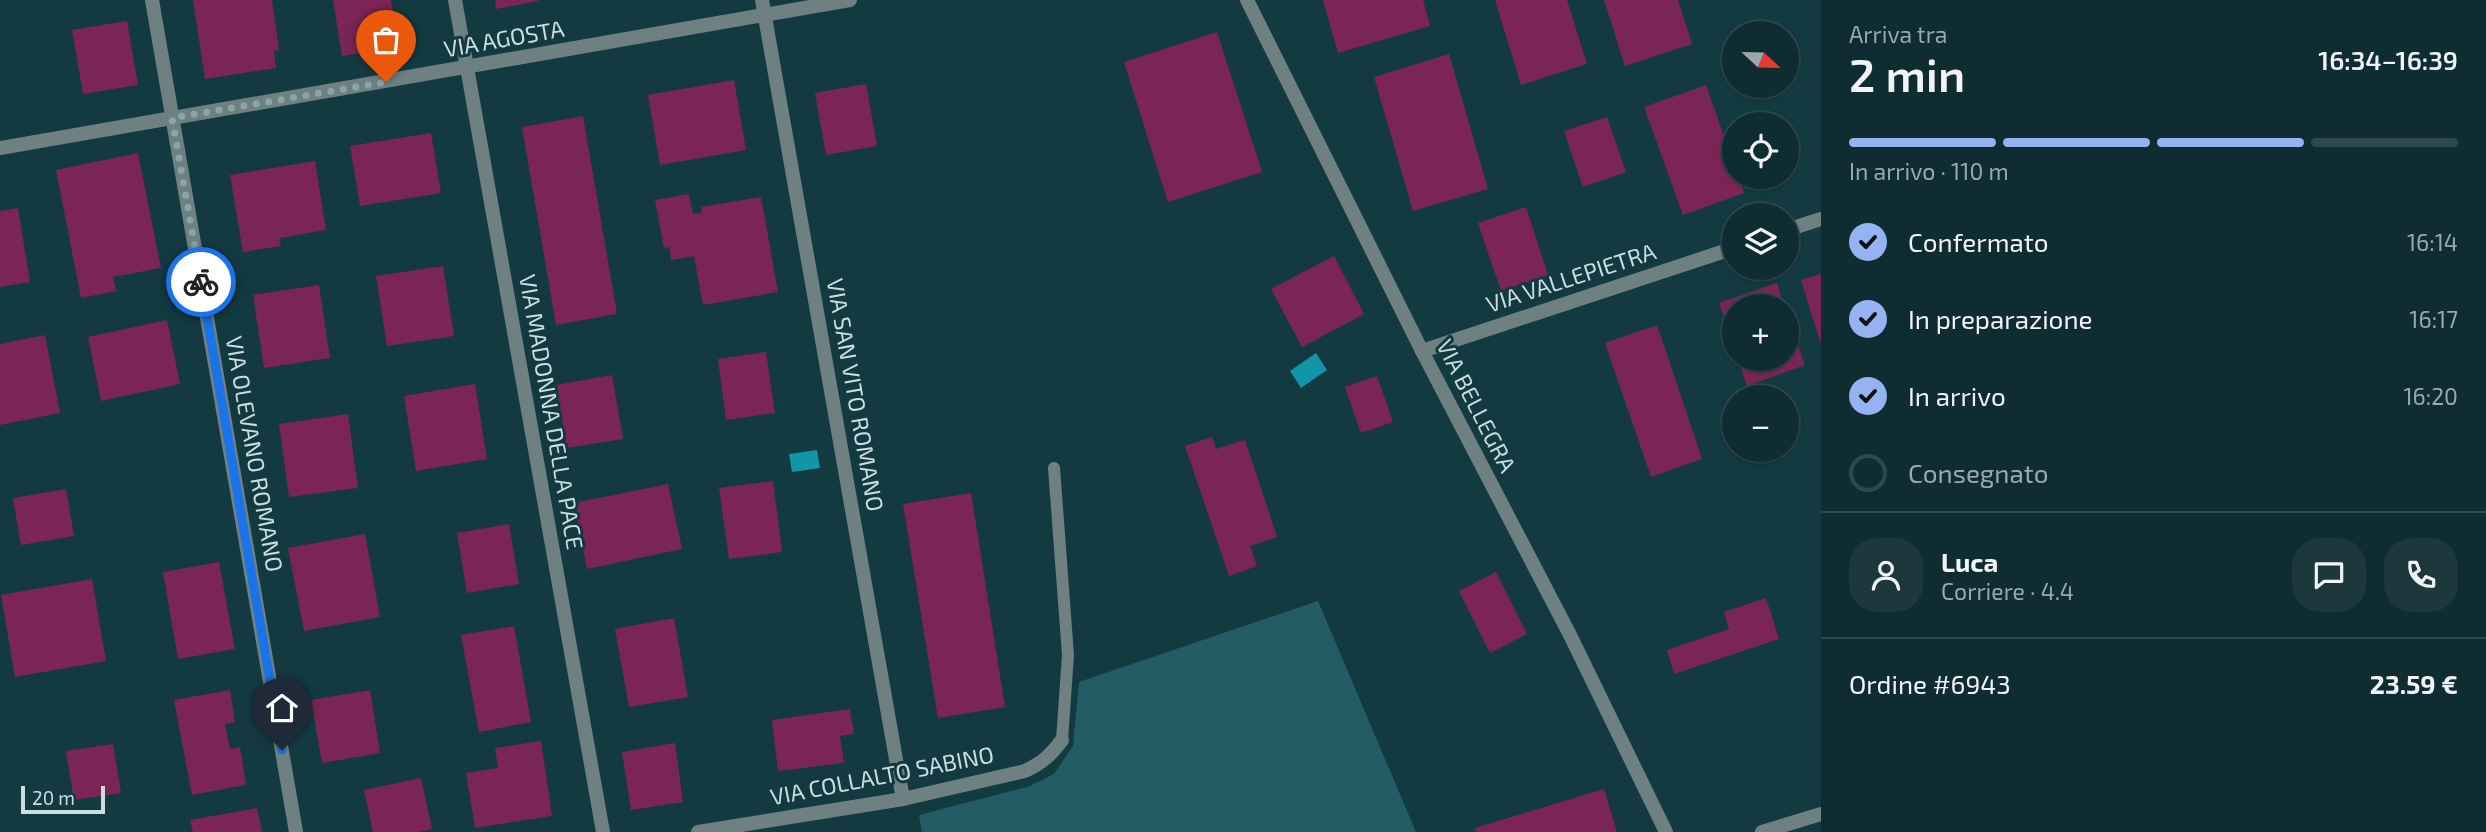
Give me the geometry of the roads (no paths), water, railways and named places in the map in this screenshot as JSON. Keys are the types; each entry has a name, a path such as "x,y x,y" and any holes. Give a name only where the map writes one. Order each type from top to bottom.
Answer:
{"street":[{"name":"VIA OLEVANO ROMANO","path":"152,0 296,832"},
{"name":"VIA MADONNA DELLA PACE","path":"455,0 603,832"},
{"name":"VIA SAN VITO ROMANO","path":"762,0 904,799"},
{"name":"VIA AGOSTA","path":"0,148 466,69 850,0"},
{"name":"VIA BELLEGRA","path":"1247,0 1422,351 1570,635 1666,832"},
{"path":"1799,226 1821,219"},
{"name":"VIA VALLEPIETRA","path":"1422,351 1722,252"},
{"name":"VIA COLLALTO SABINO","path":"698,832 904,799 1025,771 1051,755 1062,740"},
{"path":"1762,832 1821,814"}],"lane":[{"path":"1054,468 1068,655 1062,740"}],"water":[{"path":"1316,353 1327,370 1301,388 1290,371"},
{"path":"817,450 820,468 792,472 789,454"}]}
